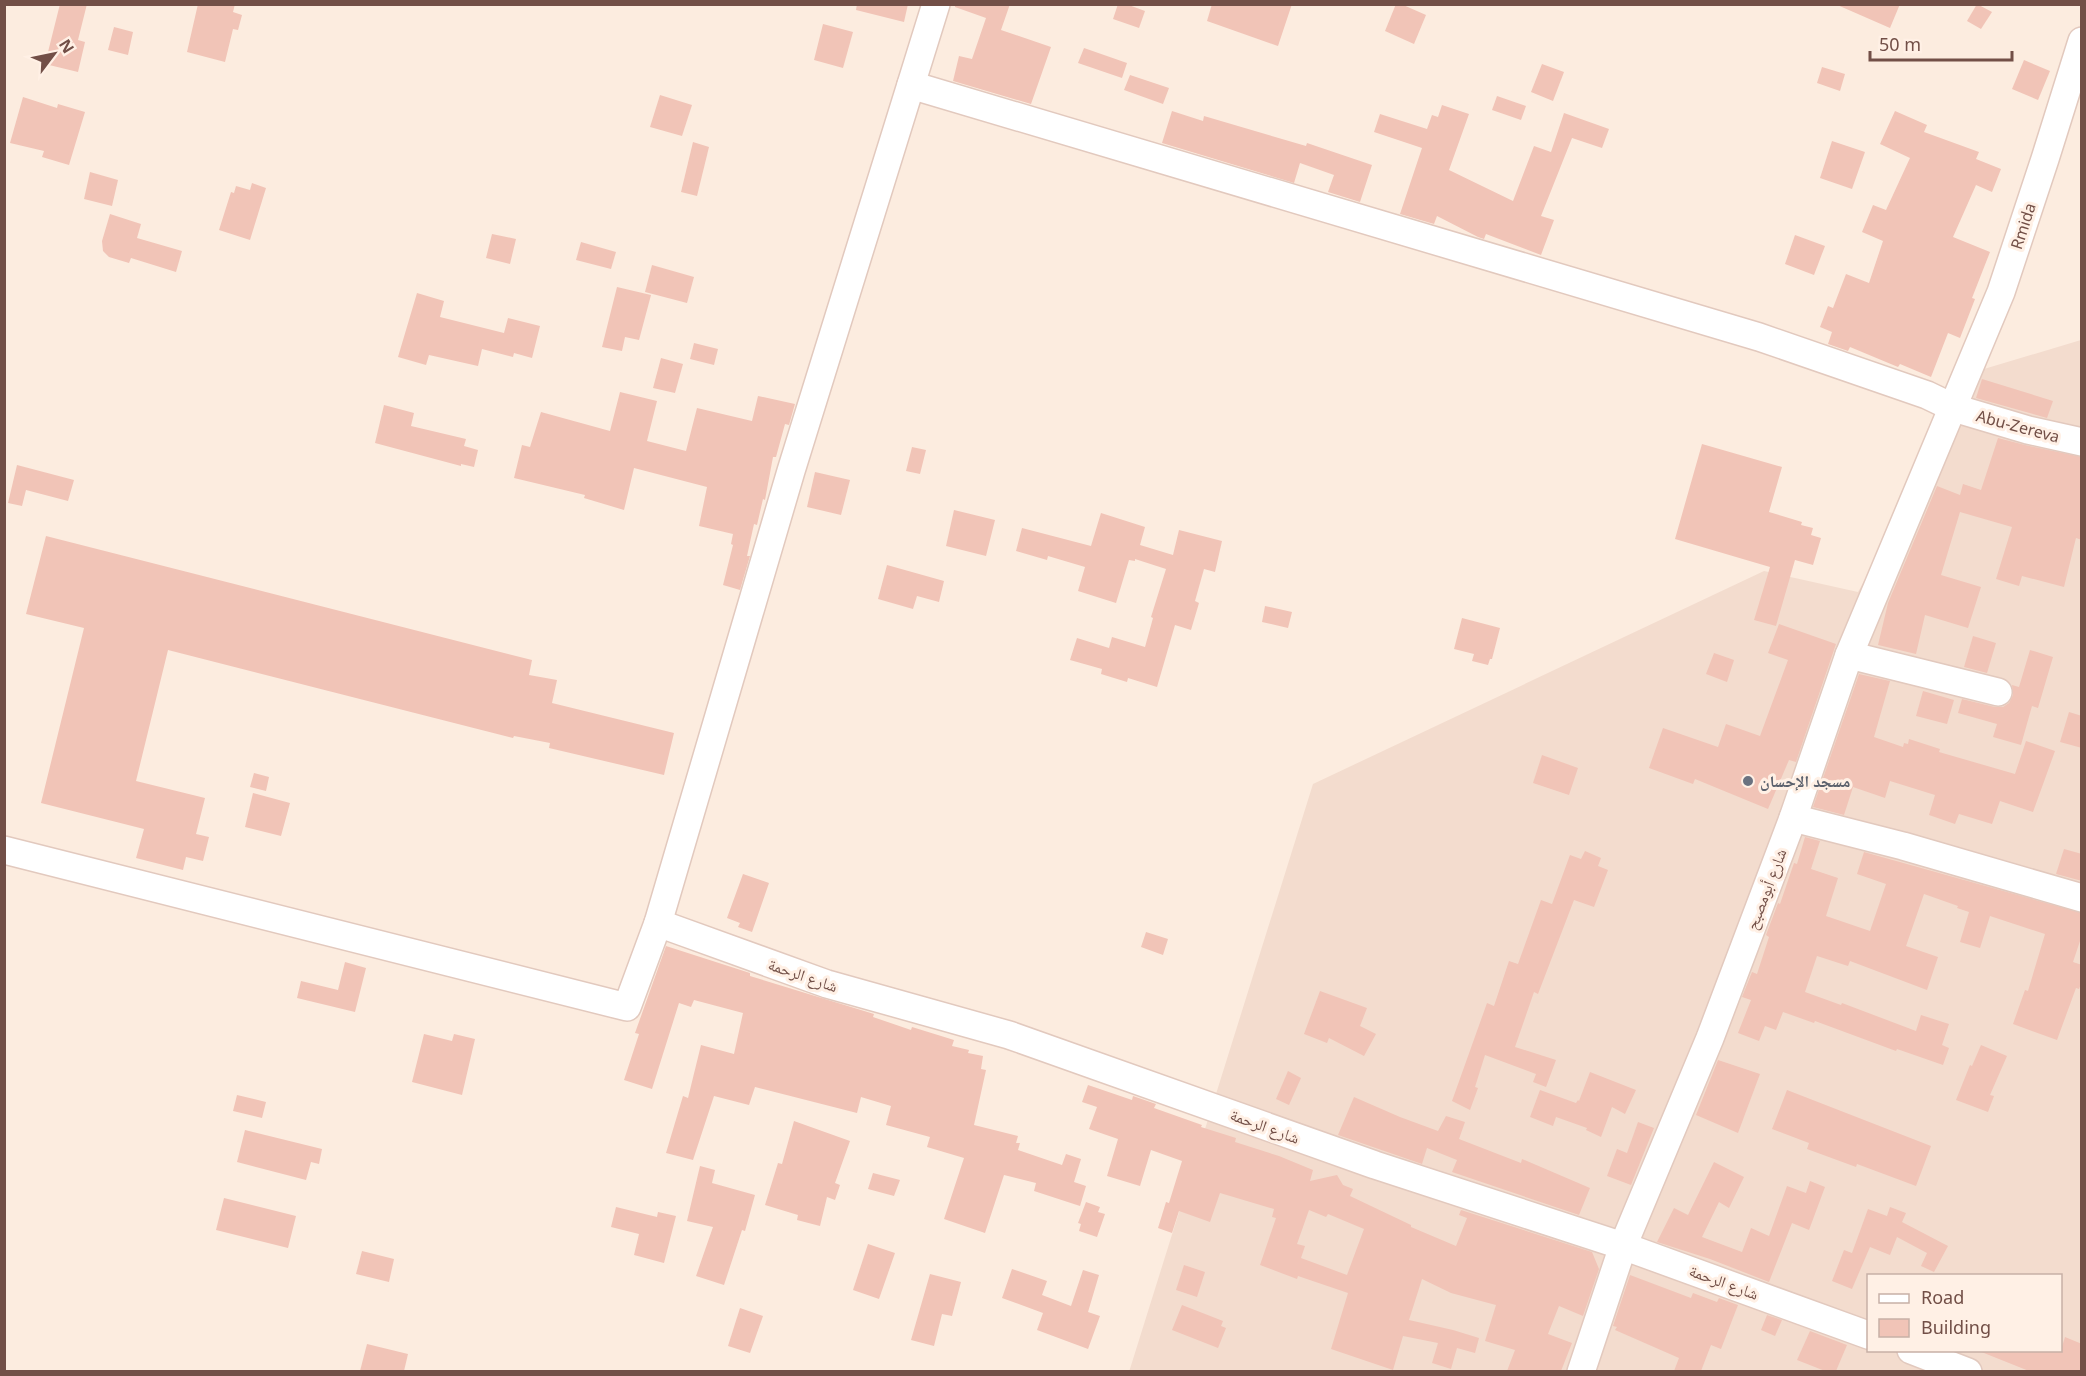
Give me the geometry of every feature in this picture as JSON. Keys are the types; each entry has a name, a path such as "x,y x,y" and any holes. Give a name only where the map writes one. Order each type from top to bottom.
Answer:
{"street":[{"path":"4,850 627,1007 658,923 791,471 936,4"},
{"name":"Rmida","path":"1954,408 2001,292 2082,41"},
{"name":"Abu-Zereva","path":"911,85 1758,337 1927,395 1954,408 2028,430 2082,442"},
{"name":"شارع أبومصبح","path":"1581,1371 1623,1246 1710,1038 1793,818 1849,655 1954,408"},
{"path":"1849,655 1998,692"},
{"path":"1793,818 1903,846 2082,898"},
{"name":"شارع الرحمة","path":"658,923 827,984 1009,1035 1375,1165 1623,1246 1867,1334"},
{"path":"1916,1352 1968,1371"}],"shaded area":[{"path":"2081,340 2081,1371 1129,1372 1313,784 1764,571 1858,592 1984,369"}],"building":[{"path":"60,4 87,4 78,40 85,42 78,72 45,64"},
{"path":"198,4 235,4 233,12 242,15 238,30 233,29 225,62 187,52"},
{"path":"857,4 908,4 904,22 856,10"},
{"path":"955,4 1010,4 1001,30 1051,47 1031,104 953,81 959,56 972,59 986,18 955,7"},
{"path":"1118,4 1126,4 1145,11 1139,28 1113,19"},
{"path":"1212,4 1292,4 1278,46 1207,21"},
{"path":"1396,4 1426,15 1414,44 1385,31"},
{"path":"1835,4 1900,4 1890,28"},
{"path":"1977,4 1992,12 1981,29 1967,21"},
{"path":"823,24 853,32 843,68 814,60"},
{"path":"114,27 133,32 128,55 108,50"},
{"path":"1084,48 1127,63 1122,78 1078,63"},
{"path":"2024,60 2050,71 2038,100 2012,89"},
{"path":"1542,64 1564,72 1553,101 1531,92"},
{"path":"1822,67 1845,74 1840,91 1817,83"},
{"path":"1130,75 1169,88 1163,104 1124,90"},
{"path":"660,95 692,105 682,136 650,127"},
{"path":"1497,96 1526,106 1521,120 1492,110"},
{"path":"23,97 57,108 58,104 85,112 69,165 42,157 44,151 10,143"},
{"path":"1442,105 1469,114 1449,170 1513,201 1534,146 1551,152 1564,113 1609,129 1602,148 1572,138 1541,216 1554,220 1541,255 1486,234 1484,239 1478,237 1437,216 1434,224 1400,214 1422,148 1374,132 1380,114 1427,129 1432,115 1438,117"},
{"path":"1172,111 1203,121 1204,116 1306,146 1307,143 1372,165 1360,202 1328,192 1334,175 1300,163 1294,183 1162,143"},
{"path":"1895,111 1927,125 1924,132 1979,152 1976,159 2001,169 1992,192 1976,185 1953,237 1990,252 1972,298 1975,299 1960,338 1948,333 1931,377 1900,364 1898,367 1850,347 1848,351 1828,344 1832,332 1820,327 1828,306 1833,308 1846,274 1869,283 1883,241 1862,232 1873,205 1886,210 1910,158 1880,144"},
{"path":"1832,141 1865,152 1852,189 1820,178"},
{"path":"693,142 709,147 697,196 681,192"},
{"path":"90,172 118,180 112,206 84,199"},
{"path":"252,183 266,188 250,240 219,230 231,192 234,193 236,186 250,190"},
{"path":"110,214 141,224 137,238 182,251 176,272 131,258 129,263 109,257 103,251 102,241"},
{"path":"492,234 516,239 510,264 486,258"},
{"path":"1795,235 1825,246 1814,275 1785,264"},
{"path":"581,242 616,252 611,269 576,260"},
{"path":"652,265 694,277 687,303 645,292"},
{"path":"617,287 651,295 639,340 625,337 622,351 602,347"},
{"path":"417,293 444,301 440,317 504,333 508,318 540,326 532,358 514,353 513,357 482,349 478,366 429,355 426,365 398,357"},
{"path":"694,343 718,349 714,365 690,359"},
{"path":"661,358 683,364 675,393 653,388"},
{"path":"1982,379 2053,401 2047,418 1976,398"},
{"path":"620,392 657,401 647,441 686,451 697,408 752,421 758,396 795,404 789,425 785,424 776,457 773,457 765,500 763,499 757,525 754,524 747,556 750,556 740,590 723,585 733,545 731,544 733,534 699,526 707,487 634,468 624,510 584,498 585,495 514,478 522,445 530,447 541,412 610,431"},
{"path":"384,405 414,413 411,426 466,439 464,446 478,450 474,467 461,464 461,466 375,443"},
{"path":"1998,438 2082,457 2082,540 2076,538 2064,587 2022,576 2019,586 1996,579 2012,527 1960,512 1941,575 1981,587 1968,628 1925,615 1916,654 1878,645 1888,603 1937,486 1960,495 1963,484 1981,490"},
{"path":"1702,444 1782,467 1769,512 1802,522 1801,525 1813,528 1811,535 1821,538 1813,565 1795,560 1776,626 1754,620 1770,567 1675,539"},
{"path":"912,447 926,450 920,474 906,471"},
{"path":"17,465 74,480 68,501 26,490 22,506 8,503"},
{"path":"815,472 850,480 841,515 807,507"},
{"path":"954,510 995,520 986,556 946,546"},
{"path":"1101,513 1145,527 1140,545 1173,555 1179,530 1222,541 1215,572 1204,569 1195,601 1199,603 1191,630 1175,625 1157,687 1128,678 1127,682 1101,674 1102,669 1070,660 1077,638 1109,648 1112,637 1145,647 1153,618 1151,617 1166,569 1135,559 1135,561 1129,560 1116,603 1078,591 1085,567 1048,556 1047,560 1016,551 1022,528 1091,546"},
{"path":"46,536 532,660 529,675 557,680 552,703 674,733 664,775 549,748 550,743 514,736 513,738 168,650 136,781 205,798 196,834 209,837 203,861 186,857 183,870 136,858 144,829 41,803 84,628 26,614"},
{"path":"887,565 944,581 939,602 917,596 913,609 878,599"},
{"path":"1265,606 1292,612 1288,628 1262,622"},
{"path":"1462,618 1500,628 1492,659 1488,665 1472,661 1474,654 1454,649"},
{"path":"1779,624 1836,644 1796,762 1789,760 1768,809 1695,779 1693,784 1649,768 1663,728 1718,747 1726,724 1760,736 1788,660 1768,653"},
{"path":"1973,636 1996,643 1987,673 1964,667"},
{"path":"2030,650 2053,657 2038,708 2032,706 2021,745 1993,737 1997,724 1958,713 1962,699 1995,707 2003,707 2009,703 2013,695 2012,685 2019,687"},
{"path":"1714,653 1734,660 1727,682 1706,674"},
{"path":"1859,674 1890,681 1874,737 1903,747 1904,743 1908,744 1909,739 1940,749 1939,752 2015,774 2026,741 2055,751 2033,812 2000,801 1992,824 1959,814 1955,824 1929,815 1935,795 1890,781 1885,798 1853,787 1844,815 1813,807"},
{"path":"1923,691 1954,700 1947,724 1916,716"},
{"path":"2069,712 2082,716 2082,748 2060,742"},
{"path":"1542,755 1578,768 1569,795 1533,783"},
{"path":"254,773 269,777 266,791 250,787"},
{"path":"253,793 290,803 281,836 245,827"},
{"path":"1805,837 1820,841 1811,869 1838,878 1826,916 1870,931 1886,884 1857,874 1864,852 2082,913 2082,935 2073,962 2082,965 2082,981 2079,989 2076,988 2057,1040 2013,1024 2025,990 2028,991 2045,934 1990,916 1980,948 1960,942 1969,912 1924,894 1906,946 1938,957 1927,990 1850,961 1848,966 1817,956 1805,992 1841,1005 1842,1003 1916,1031 1921,1015 1949,1024 1942,1045 1949,1048 1943,1065 1783,1012 1776,1030 1765,1026 1759,1041 1738,1033 1751,1000 1742,997 1752,972 1757,974 1769,937 1766,935 1778,903 1780,904 1794,863 1797,864"},
{"path":"2064,849 2082,854 2082,881 2056,874"},
{"path":"1585,851 1601,858 1598,866 1608,870 1594,907 1574,900 1538,994 1534,992 1515,1047 1556,1060 1546,1087 1533,1082 1536,1074 1485,1055 1475,1087 1478,1088 1470,1110 1452,1101 1487,1003 1494,1006 1509,961 1518,964 1541,900 1552,904 1570,855 1581,859"},
{"path":"743,874 769,883 752,932 738,927 740,923 727,918"},
{"path":"1146,932 1168,939 1163,955 1141,947"},
{"path":"666,946 750,973 750,976 874,1014 873,1017 911,1030 912,1027 954,1040 952,1046 983,1056 981,1069 986,1070 974,1125 1018,1136 1016,1143 1020,1143 1018,1150 1062,1165 1066,1154 1081,1159 1074,1182 1086,1186 1080,1206 1034,1191 1036,1183 1004,1175 985,1233 944,1219 964,1158 927,1147 930,1137 886,1125 891,1106 861,1097 857,1113 755,1087 749,1105 714,1096 693,1160 666,1153 683,1096 688,1098 701,1045 734,1054 743,1013 694,1000 691,1007 679,1003 652,1089 624,1080 639,1034 635,1033"},
{"path":"345,962 366,968 355,1012 297,998 301,981 338,990"},
{"path":"1320,991 1367,1008 1360,1026 1376,1034 1364,1056 1329,1038 1327,1043 1304,1034"},
{"path":"424,1034 452,1041 454,1034 475,1039 462,1095 412,1082"},
{"path":"1981,1045 2007,1056 1990,1095 1994,1096 1988,1112 1956,1100"},
{"path":"1718,1060 1760,1074 1738,1133 1696,1115"},
{"path":"1288,1071 1301,1078 1289,1105 1276,1099"},
{"path":"1590,1072 1636,1090 1625,1114 1612,1107 1601,1137 1586,1130 1587,1128 1556,1117 1553,1126 1530,1117 1540,1090 1576,1103 1579,1101"},
{"path":"1088,1085 1132,1100 1133,1096 1156,1104 1154,1108 1236,1138 1235,1142 1313,1170 1310,1181 1337,1175 1343,1185 1353,1189 1350,1196 1411,1227 1456,1246 1467,1218 1459,1215 1461,1210 1592,1252 1599,1269 1583,1316 1559,1306 1548,1334 1572,1343 1561,1371 1507,1371 1515,1350 1485,1341 1496,1305 1451,1293 1422,1279 1409,1320 1479,1338 1475,1353 1457,1348 1451,1369 1432,1363 1438,1343 1403,1336 1393,1370 1331,1349 1348,1293 1298,1276 1297,1279 1260,1265 1276,1218 1272,1217 1274,1209 1220,1193 1210,1222 1179,1211 1172,1233 1158,1228 1166,1202 1169,1203 1182,1161 1151,1150 1140,1186 1107,1176 1118,1139 1089,1129 1097,1107 1082,1102","holes":["1309,1210 1326,1217 1328,1214 1364,1229 1347,1275 1301,1258 1305,1246 1297,1244"]},
{"path":"1787,1090 1931,1146 1916,1186 1857,1164 1856,1167 1807,1149 1809,1143 1772,1129"},
{"path":"237,1095 266,1102 262,1118 233,1111"},
{"path":"1354,1097 1438,1131 1446,1116 1465,1122 1459,1139 1521,1163 1522,1159 1590,1188 1579,1215 1452,1172 1457,1160 1427,1148 1422,1164 1338,1135"},
{"path":"794,1121 850,1141 835,1183 840,1185 835,1200 827,1197 820,1226 797,1220 798,1215 765,1205 778,1163 782,1164"},
{"path":"1638,1122 1654,1128 1631,1185 1607,1176 1617,1149 1627,1153"},
{"path":"245,1130 322,1149 319,1164 311,1162 306,1180 237,1162"},
{"path":"1714,1162 1744,1177 1729,1208 1719,1202 1702,1237 1742,1252 1751,1228 1769,1236 1787,1186 1806,1193 1810,1181 1825,1187 1809,1230 1792,1223 1769,1282 1710,1259 1657,1242 1674,1208 1688,1215"},
{"path":"700,1166 715,1170 712,1183 755,1195 745,1231 742,1230 724,1285 696,1276 713,1227 687,1221"},
{"path":"873,1173 900,1180 894,1196 868,1189"},
{"path":"224,1198 296,1216 288,1248 216,1230"},
{"path":"1086,1202 1100,1207 1098,1212 1105,1214 1097,1237 1079,1231 1081,1224 1078,1223"},
{"path":"616,1207 657,1217 658,1212 676,1216 664,1263 634,1255 639,1234 611,1227"},
{"path":"1890,1207 1906,1213 1902,1222 1948,1246 1934,1272 1921,1266 1927,1253 1897,1237 1890,1255 1870,1247 1852,1289 1832,1281 1844,1250 1852,1253 1868,1209 1887,1216"},
{"path":"868,1244 895,1253 879,1299 853,1290"},
{"path":"362,1251 394,1259 389,1282 356,1274"},
{"path":"1184,1265 1205,1272 1197,1297 1176,1290"},
{"path":"1012,1269 1047,1281 1042,1295 1071,1306 1083,1270 1099,1275 1088,1312 1100,1316 1088,1349 1037,1330 1043,1313 1002,1298"},
{"path":"930,1274 961,1282 952,1316 942,1314 934,1346 911,1340"},
{"path":"1630,1275 1691,1298 1693,1293 1717,1302 1719,1298 1738,1305 1721,1349 1711,1345 1701,1371 1674,1371 1679,1358 1615,1330 1617,1327 1613,1326"},
{"path":"1182,1305 1223,1321 1221,1326 1226,1328 1218,1348 1172,1330"},
{"path":"740,1308 763,1316 750,1353 728,1346"},
{"path":"1767,1315 1782,1320 1775,1336 1761,1330"},
{"path":"1810,1331 1847,1345 1836,1371 1825,1371 1797,1360"},
{"path":"2065,1337 2082,1344 2082,1371 2029,1371 1982,1352 2062,1352"},
{"path":"367,1344 408,1354 404,1371 360,1371"}],"place":[{"name":"مسجد الإحسان","path":"1748,781"}]}
